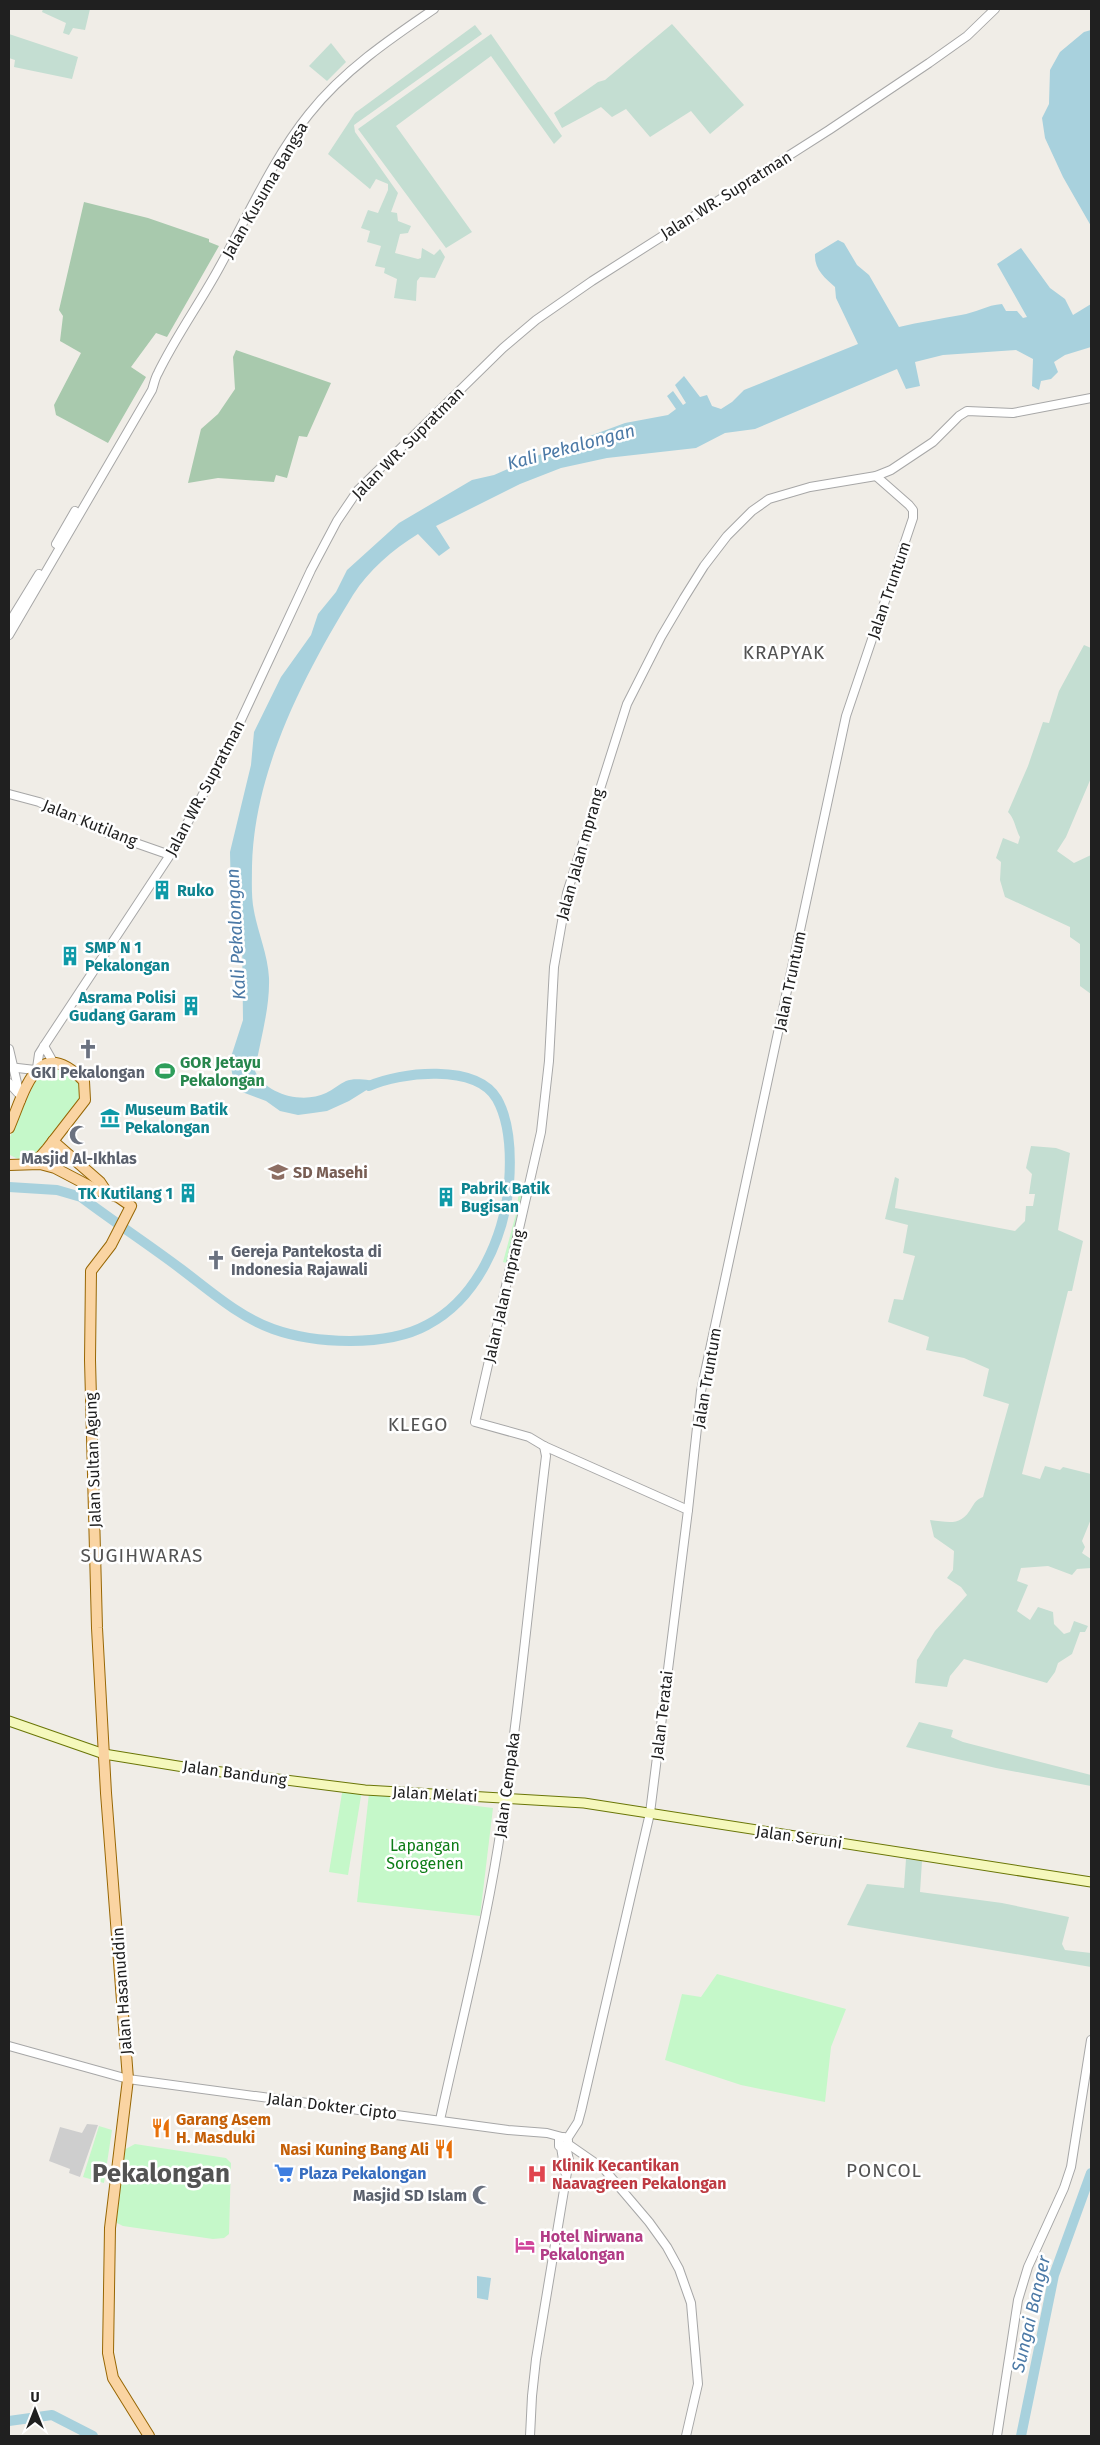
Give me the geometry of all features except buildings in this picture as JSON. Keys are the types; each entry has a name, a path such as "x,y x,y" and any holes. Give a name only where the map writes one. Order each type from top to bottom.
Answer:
{"main road":[{"path":"9,1128 20,1097 36,1069 46,1062 53,1062 69,1068 84,1081 85,1100 40,1157 18,1165"},
{"path":"52,1141 100,1182 106,1191"},
{"path":"9,1160 18,1165 46,1165 97,1190 106,1191"},
{"name":"Jalan Sultan Agung","path":"104,1754 96,1580 91,1271 111,1245 131,1206 106,1191"},
{"name":"Jalan Bandung","path":"9,1721 104,1754 213,1771 365,1790"},
{"name":"Jalan Hasanuddin","path":"104,1754 128,2078 110,2228 106,2330 109,2365 119,2388 149,2436"},
{"name":"Jalan Melati","path":"365,1790 506,1797"},
{"name":"Jalan Seruni","path":"506,1797 584,1803 1091,1882"}],"street":[{"name":"Jalan Kusuma Bangsa","path":"9,635 28,597 152,390 154,381 218,270 270,173 309,114 357,66 434,9"},
{"name":"Jalan WR. Supratman","path":"36,1069 39,1054 44,1046 170,855 227,750 324,546 347,505 364,483 503,348 536,320 592,281 829,130 929,63 967,36 995,9"},
{"name":"Jalan Jalan mprang","path":"544,1446 529,1437 475,1422 541,1132 549,1061 554,967 561,916 627,704 661,637 704,566 727,536 752,511 769,499 786,493 876,476 891,470 921,452 965,412 975,410 1013,413 1091,398"},
{"name":"Jalan Truntum","path":"688,1510 703,1381 846,716 913,518 913,510 909,505 876,476"},
{"name":"Jalan Kusuma Bangsa","path":"9,623 28,597"},
{"name":"Jalan Kutilang","path":"9,794 39,802 107,833 170,855"},
{"path":"44,1046 53,1062"},
{"path":"9,1049 10,1067 20,1097"},
{"path":"10,1067 36,1069"},
{"path":"9,1082 20,1097"},
{"path":"544,1446 688,1510"},
{"name":"Jalan Cempaka","path":"440,2120 481,1939 506,1797 546,1456 544,1446"},
{"name":"Jalan Teratai","path":"564,2142 578,2122 581,2111 650,1813 688,1510"},
{"path":"997,2436 1018,2300 1028,2267 1064,2188 1071,2167 1091,2040"},
{"name":"Jalan Dokter Cipto","path":"9,2046 128,2078 537,2133 564,2142"},
{"path":"530,2436 536,2359 569,2160 564,2142"},
{"path":"564,2142 604,2169 649,2222 667,2247 679,2270 691,2303 698,2384 686,2436"}],"shaded area":[{"path":"87,2124 98,2125 80,2177 69,2173 70,2169 49,2161 60,2127 82,2133"}],"green space":[{"path":"43,9 90,9 85,30 73,28 69,35 63,33 66,23 42,12"},
{"path":"672,24 744,105 710,134 691,111 650,137 626,109 612,117 601,107 562,128 554,113 598,82 605,80"},
{"path":"475,25 482,34 354,125 355,132 398,193 391,212 397,213 398,221 411,226 408,233 400,234 395,253 418,259 421,258 422,248 434,255 440,249 445,257 435,278 420,277 417,281 416,301 394,298 397,279 384,273 385,268 375,266 381,246 367,242 370,231 361,228 368,210 378,213 388,190 388,184 376,179 370,189 328,154 355,113"},
{"path":"9,34 78,57 72,79 14,67 15,60 9,58"},
{"path":"491,34 562,136 554,144 491,56 396,126 472,232 446,248 358,129"},
{"path":"331,43 346,62 327,81 309,66"},
{"path":"84,202 148,218 209,239 209,242 219,246 167,337 156,333 131,367 146,377 108,443 56,415 54,405 81,353 60,341 63,316 59,310"},
{"path":"236,350 331,383 307,437 299,436 287,478 276,475 274,482 218,478 188,483 201,429 218,414 235,389 233,357"},
{"path":"1084,645 1091,648 1091,778 1066,837 1057,851 1074,863 1091,855 1091,994 1080,986 1080,944 1070,937 1070,927 1005,897 1000,880 1001,862 996,858 1003,838 1018,844 1020,837 1008,812 1028,766 1043,722 1049,723 1059,691"},
{"path":"46,1067 60,1067 81,1084 80,1100 38,1155 27,1159 20,1159 10,1155 9,1139 39,1073"},
{"path":"1031,1146 1056,1148 1070,1153 1058,1230 1083,1241 1072,1291 1068,1291 1022,1474 1040,1479 1045,1466 1060,1470 1063,1467 1091,1474 1091,1519 1082,1541 1085,1547 1082,1553 1091,1559 1091,1568 1077,1569 1072,1575 1048,1566 1021,1568 1017,1581 1028,1585 1017,1611 1030,1620 1038,1607 1053,1612 1054,1624 1064,1634 1070,1632 1074,1621 1088,1626 1085,1632 1080,1632 1072,1654 1058,1663 1055,1672 1047,1683 964,1659 950,1676 947,1687 915,1683 917,1660 935,1631 967,1595 961,1587 947,1578 953,1570 954,1551 934,1537 930,1520 954,1522 959,1520 968,1513 976,1501 983,1497 1009,1404 983,1396 989,1369 964,1358 926,1350 929,1337 888,1322 894,1299 903,1300 915,1256 903,1253 908,1225 885,1219 895,1177 899,1179 895,1208 1015,1231 1025,1221 1026,1206 1033,1206 1035,1194 1029,1194 1032,1174 1026,1168"},
{"path":"519,1187 527,1188 507,1263 503,1262 517,1210"},
{"path":"919,1722 953,1730 951,1737 963,1742 1091,1775 1091,1786 996,1768 906,1747"},
{"path":"343,1787 362,1790 348,1875 329,1872"},
{"name":"Lapangan Sorogenen","path":"369,1793 493,1808 480,1916 357,1902"},
{"path":"906,1859 922,1861 920,1892 1002,1903 1069,1917 1062,1944 1065,1950 1091,1953 1091,1967 847,1925 867,1884 904,1888"},
{"path":"717,1974 846,2009 831,2047 825,2102 741,2085 665,2060 682,1994 701,1997"},
{"path":"99,2126 112,2130 104,2183 83,2177"},
{"path":"135,2144 226,2158 231,2163 229,2234 224,2238 213,2239 123,2226 117,2223 115,2215 122,2151"}],"water":[{"path":"1091,30 1091,226 1063,177 1045,138 1042,118 1049,104 1050,70 1060,52 1084,32"},
{"path":"838,240 844,243 857,265 869,275 899,327 966,314 1002,304 1006,311 1017,311 1023,318 1027,317 997,264 1021,248 1050,288 1065,299 1073,315 1091,304 1091,347 1065,355 1054,362 1058,372 1051,379 1041,381 1039,390 1032,386 1033,359 1016,350 943,355 915,362 920,386 906,389 897,369 755,429 725,433 696,448 607,458 561,468 520,484 436,526 450,548 439,556 418,534 382,561 366,577 353,595 317,658 285,725 262,795 255,830 252,866 252,900 267,961 269,978 266,1013 255,1071 260,1079 276,1091 286,1095 307,1098 326,1093 343,1082 350,1080 381,1081 349,1101 327,1111 298,1115 280,1111 266,1101 242,1092 233,1079 230,1060 243,1020 242,936 236,926 231,896 230,852 251,765 254,732 281,677 311,635 318,614 336,592 347,570 399,523 472,480 494,475 546,452 561,451 571,443 625,423 668,415 676,409 667,396 673,391 683,405 686,403 675,385 684,376 700,397 707,395 712,406 721,409 732,402 744,390 858,344 836,298 835,287 818,269 815,259 815,254"},
{"path":"477,2276 491,2278 488,2300 477,2298"}],"waterway":[{"name":"Kali Pekalongan","path":"9,1187 57,1190 81,1197 248,1318 273,1329 309,1338 351,1341 372,1340 411,1332 445,1314 474,1283 485,1265 501,1225 506,1204 509,1184 509,1141 505,1119 497,1099 487,1088 473,1080 455,1075 418,1074 399,1077 369,1086"},
{"name":"Sungai Banger","path":"1021,2436 1054,2275 1091,2173"},
{"name":"Kali Pekalongan","path":"9,2421 52,2415 93,2436"}],"place":[{"name":"Ruko","path":"162,890"},
{"name":"SMP N 1 Pekalongan","path":"70,956"},
{"name":"Asrama Polisi Gudang Garam","path":"191,1006"},
{"name":"GKI Pekalongan","path":"88,1049"},
{"name":"GOR Jetayu Pekalongan","path":"165,1071"},
{"name":"Museum Batik Pekalongan","path":"110,1118"},
{"name":"Masjid Al-Ikhlas","path":"79,1135"},
{"name":"SD Masehi","path":"278,1172"},
{"name":"TK Kutilang 1","path":"188,1193"},
{"name":"Pabrik Batik Bugisan","path":"446,1197"},
{"name":"Gereja Pantekosta di Indonesia Rajawali","path":"216,1260"},
{"name":"Garang Asem H. Masduki","path":"161,2128"},
{"name":"Nasi Kuning Bang Ali","path":"444,2149"},
{"name":"Plaza Pekalongan","path":"284,2173"},
{"name":"Klinik Kecantikan Naavagreen Pekalongan","path":"537,2174"},
{"name":"Masjid SD Islam","path":"482,2195"},
{"name":"Hotel Nirwana Pekalongan","path":"525,2245"}],"district":[{"name":"KRAPYAK","path":"784,652"},
{"name":"KLEGO","path":"418,1424"},
{"name":"SUGIHWARAS","path":"142,1555"},
{"name":"PONCOL","path":"884,2170"},
{"name":"Pekalongan","path":"161,2173"}]}
